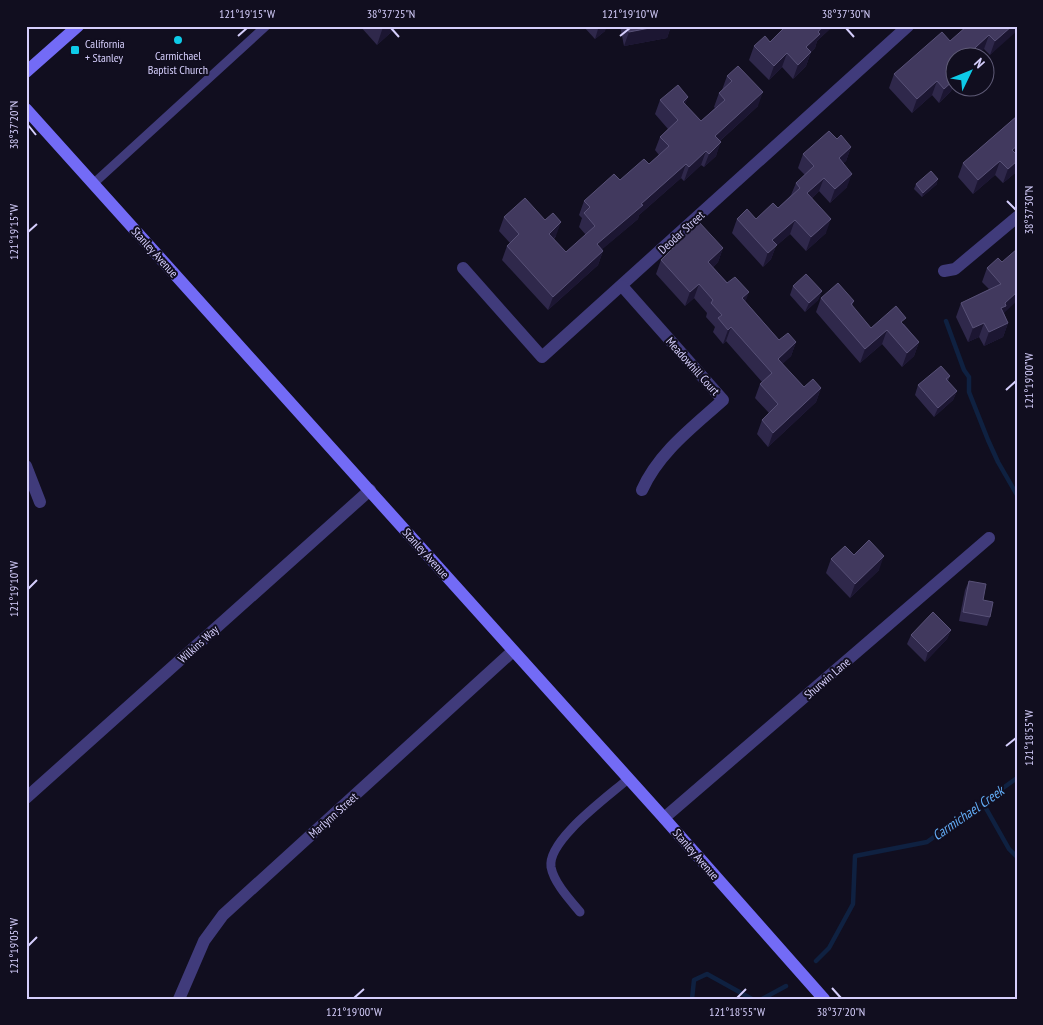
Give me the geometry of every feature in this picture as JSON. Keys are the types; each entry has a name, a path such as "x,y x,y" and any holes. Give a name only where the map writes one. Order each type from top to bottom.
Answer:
{"street":[{"path":"26,72 78,26"},
{"name":"Deodar Street","path":"463,268 542,357 908,26"},
{"name":"Stanley Avenue","path":"26,109 370,490 824,999"},
{"path":"944,271 955,269 1017,217"},
{"name":"Meadowhill Court","path":"622,286 723,400 671,447 656,464 642,490"},
{"path":"26,466 40,502"},
{"name":"Wilkins Way","path":"26,798 370,490"},
{"name":"Shurwin Lane","path":"664,818 989,538"},
{"name":"Marlynn Street","path":"179,999 204,940 223,915 513,651"}],"lane":[{"path":"93,184 266,26"},
{"path":"580,912 563,891 551,868 552,854 565,835 628,779"}],"building":[{"path":"628,26 660,26 629,32"},
{"path":"786,26 823,26 818,32 820,34 806,47 811,52 798,65 787,53 774,66 754,46 765,36 770,42"},
{"path":"967,26 1012,26 995,41 989,35 975,48 946,48 946,87 944,89 937,81 917,99 894,74 942,32 950,41"},
{"path":"738,66 763,92 715,136 721,142 709,154 706,151 689,167 686,164 641,204 643,205 597,244 603,251 553,297 507,246 519,234 504,217 525,198 545,220 553,213 561,222 549,234 566,252 595,226 584,213 590,207 584,201 614,174 620,180 644,159 649,164 669,146 660,137 678,120 660,100 678,85 688,97 683,102 701,121 725,100 719,93 732,81 727,76"},
{"path":"1017,116 1017,146 1012,150 1017,155 1017,161 1008,169 1000,161 978,180 963,163"},
{"path":"829,131 837,139 841,135 851,147 839,158 852,174 835,189 824,178 807,193 831,219 811,237 795,220 772,240 777,245 768,253 737,219 747,209 756,219 773,203 778,208 800,188 796,183 814,166 803,154"},
{"path":"931,171 938,179 923,193 916,184"},
{"path":"699,222 723,248 708,262 727,283 735,277 749,292 742,298 779,340 788,333 796,342 778,359 804,387 813,379 821,388 773,433 762,420 778,404 760,384 772,373 731,327 728,330 718,318 722,315 711,303 713,300 699,284 690,292 661,260"},
{"path":"1017,249 1017,292 1005,303 1006,306 1001,308 1008,323 989,332 984,323 973,328 961,303 1001,284 987,268 998,258 1002,262"},
{"path":"806,274 822,291 809,303 793,286"},
{"path":"838,283 854,301 851,304 871,328 896,306 906,318 901,322 919,342 907,353 887,330 865,349 821,298"},
{"path":"941,366 950,376 946,379 957,391 938,408 918,385"},
{"path":"869,540 884,556 855,584 831,559 845,546 854,555"},
{"path":"969,581 986,584 983,600 993,602 990,617 963,612"},
{"path":"933,612 951,630 928,652 911,635"}],"waterway":[{"path":"946,321 964,370 969,377 969,392 988,440 1017,495"},
{"name":"Carmichael Creek","path":"816,961 829,948 853,904 855,856 927,842 1017,778"},
{"path":"983,803 1009,849 1017,857"},
{"name":"Carmichael Creek","path":"692,999 694,980 707,974 752,999"},
{"name":"Carmichael Creek","path":"762,999 786,986"}],"place":[{"name":"Carmichael Baptist Church","path":"178,40"},
{"name":"California + Stanley","path":"75,50"}]}
